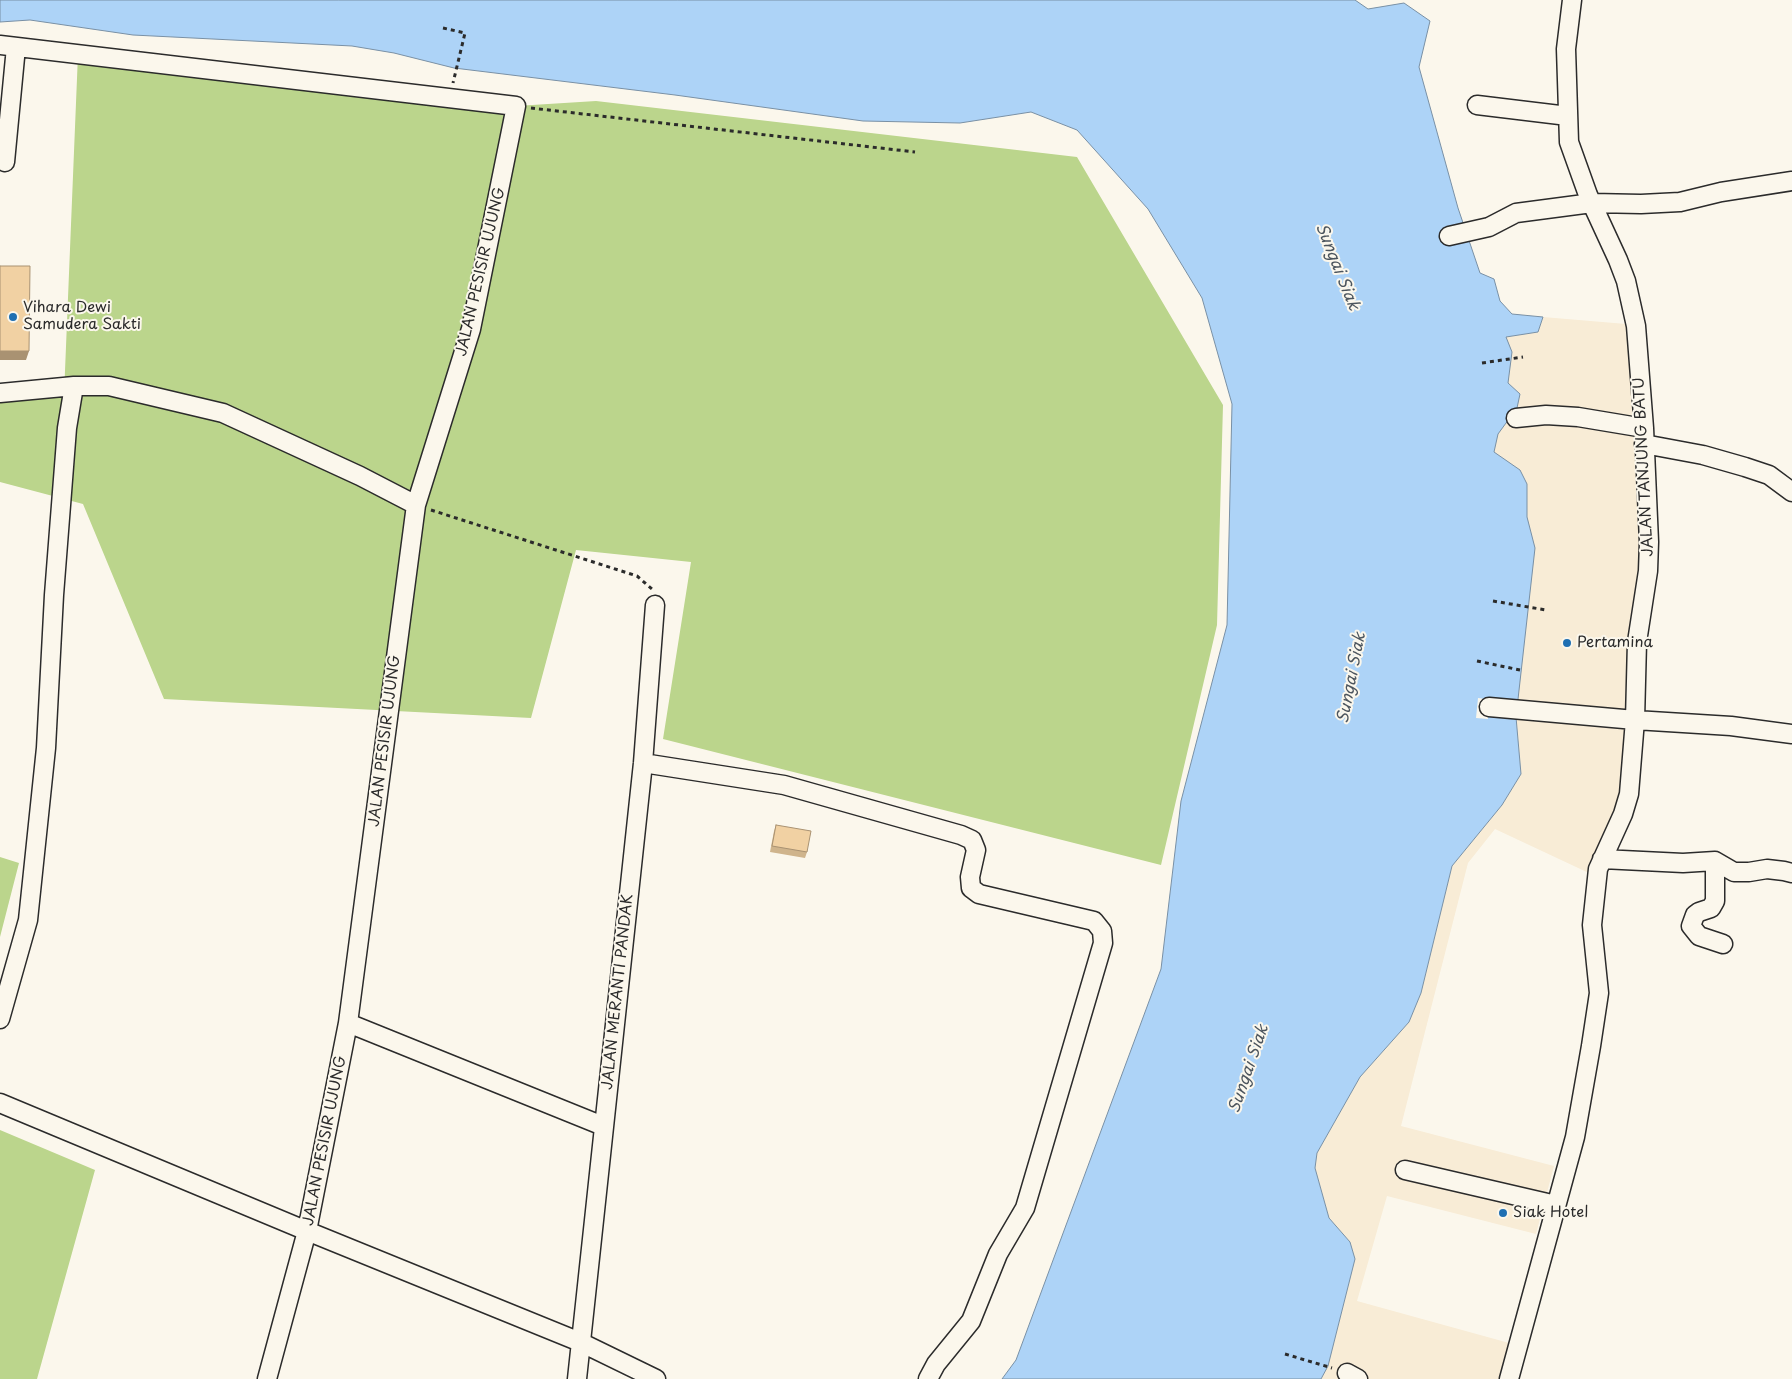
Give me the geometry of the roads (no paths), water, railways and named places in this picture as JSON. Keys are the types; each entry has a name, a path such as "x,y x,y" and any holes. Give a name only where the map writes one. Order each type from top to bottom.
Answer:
{"street":[{"name":"JALAN TANJUNG BATU","path":"1509,1379 1574,1136 1598,1002 1599,993 1592,925 1598,869 1623,814 1629,794 1635,720 1637,642 1648,571 1649,542 1644,436 1636,326 1626,281 1592,203 1569,142 1566,49 1572,0"},
{"path":"5,162 8,46"},
{"name":"JALAN PESISIR UJUNG","path":"8,46 516,106 471,329 416,505 348,1023 307,1231 267,1379"},
{"path":"1477,104 1568,116"},
{"path":"1449,236 1489,227 1516,213 1592,203 1680,202 1722,192 1792,181"},
{"path":"0,393 74,386 109,386 222,413 360,476 416,505"},
{"path":"0,1019 28,920 46,748 54,595 67,428 74,386"},
{"path":"1516,418 1546,415 1578,417 1745,467 1769,476 1792,492"},
{"name":"JALAN MERANTI PANDAK","path":"577,1379 643,763 655,605"},
{"path":"1489,707 1635,720 1731,726 1792,734"},
{"path":"643,763 784,785 962,835 972,840 976,850 970,877 971,888 979,894 1094,921 1102,931 1103,943 1025,1208 998,1254 971,1321 936,1364 928,1379"},
{"path":"1602,858 1684,863 1714,862 1734,872 1767,869 1792,873"},
{"path":"1714,862 1715,901 1711,908 1694,916 1691,926 1699,936 1723,944"},
{"path":"348,1023 603,1126"},
{"path":"0,1103 580,1342 656,1379"},
{"path":"1406,1170 1556,1205"}],"water":[{"name":"Sungai Siak","path":"0,0 1355,0 1368,9 1404,3 1430,21 1419,67 1458,208 1480,273 1494,279 1500,301 1512,314 1543,317 1538,332 1506,337 1512,352 1508,383 1520,394 1517,408 1498,434 1494,452 1520,470 1527,484 1527,517 1535,548 1516,717 1521,774 1502,805 1452,866 1421,993 1409,1022 1360,1077 1317,1153 1315,1168 1329,1218 1350,1242 1355,1259 1328,1366 1321,1379 1002,1379 1016,1360 1161,969 1181,801 1227,625 1232,404 1202,298 1148,209 1077,130 1031,112 960,123 863,121 675,95 454,68 394,53 352,46 133,35 30,20 0,22"}],"place":[{"name":"Vihara Dewi Samudera Sakti","path":"13,317"},
{"name":"Pertamina","path":"1567,643"},
{"name":"Siak Hotel","path":"1503,1213"}]}
